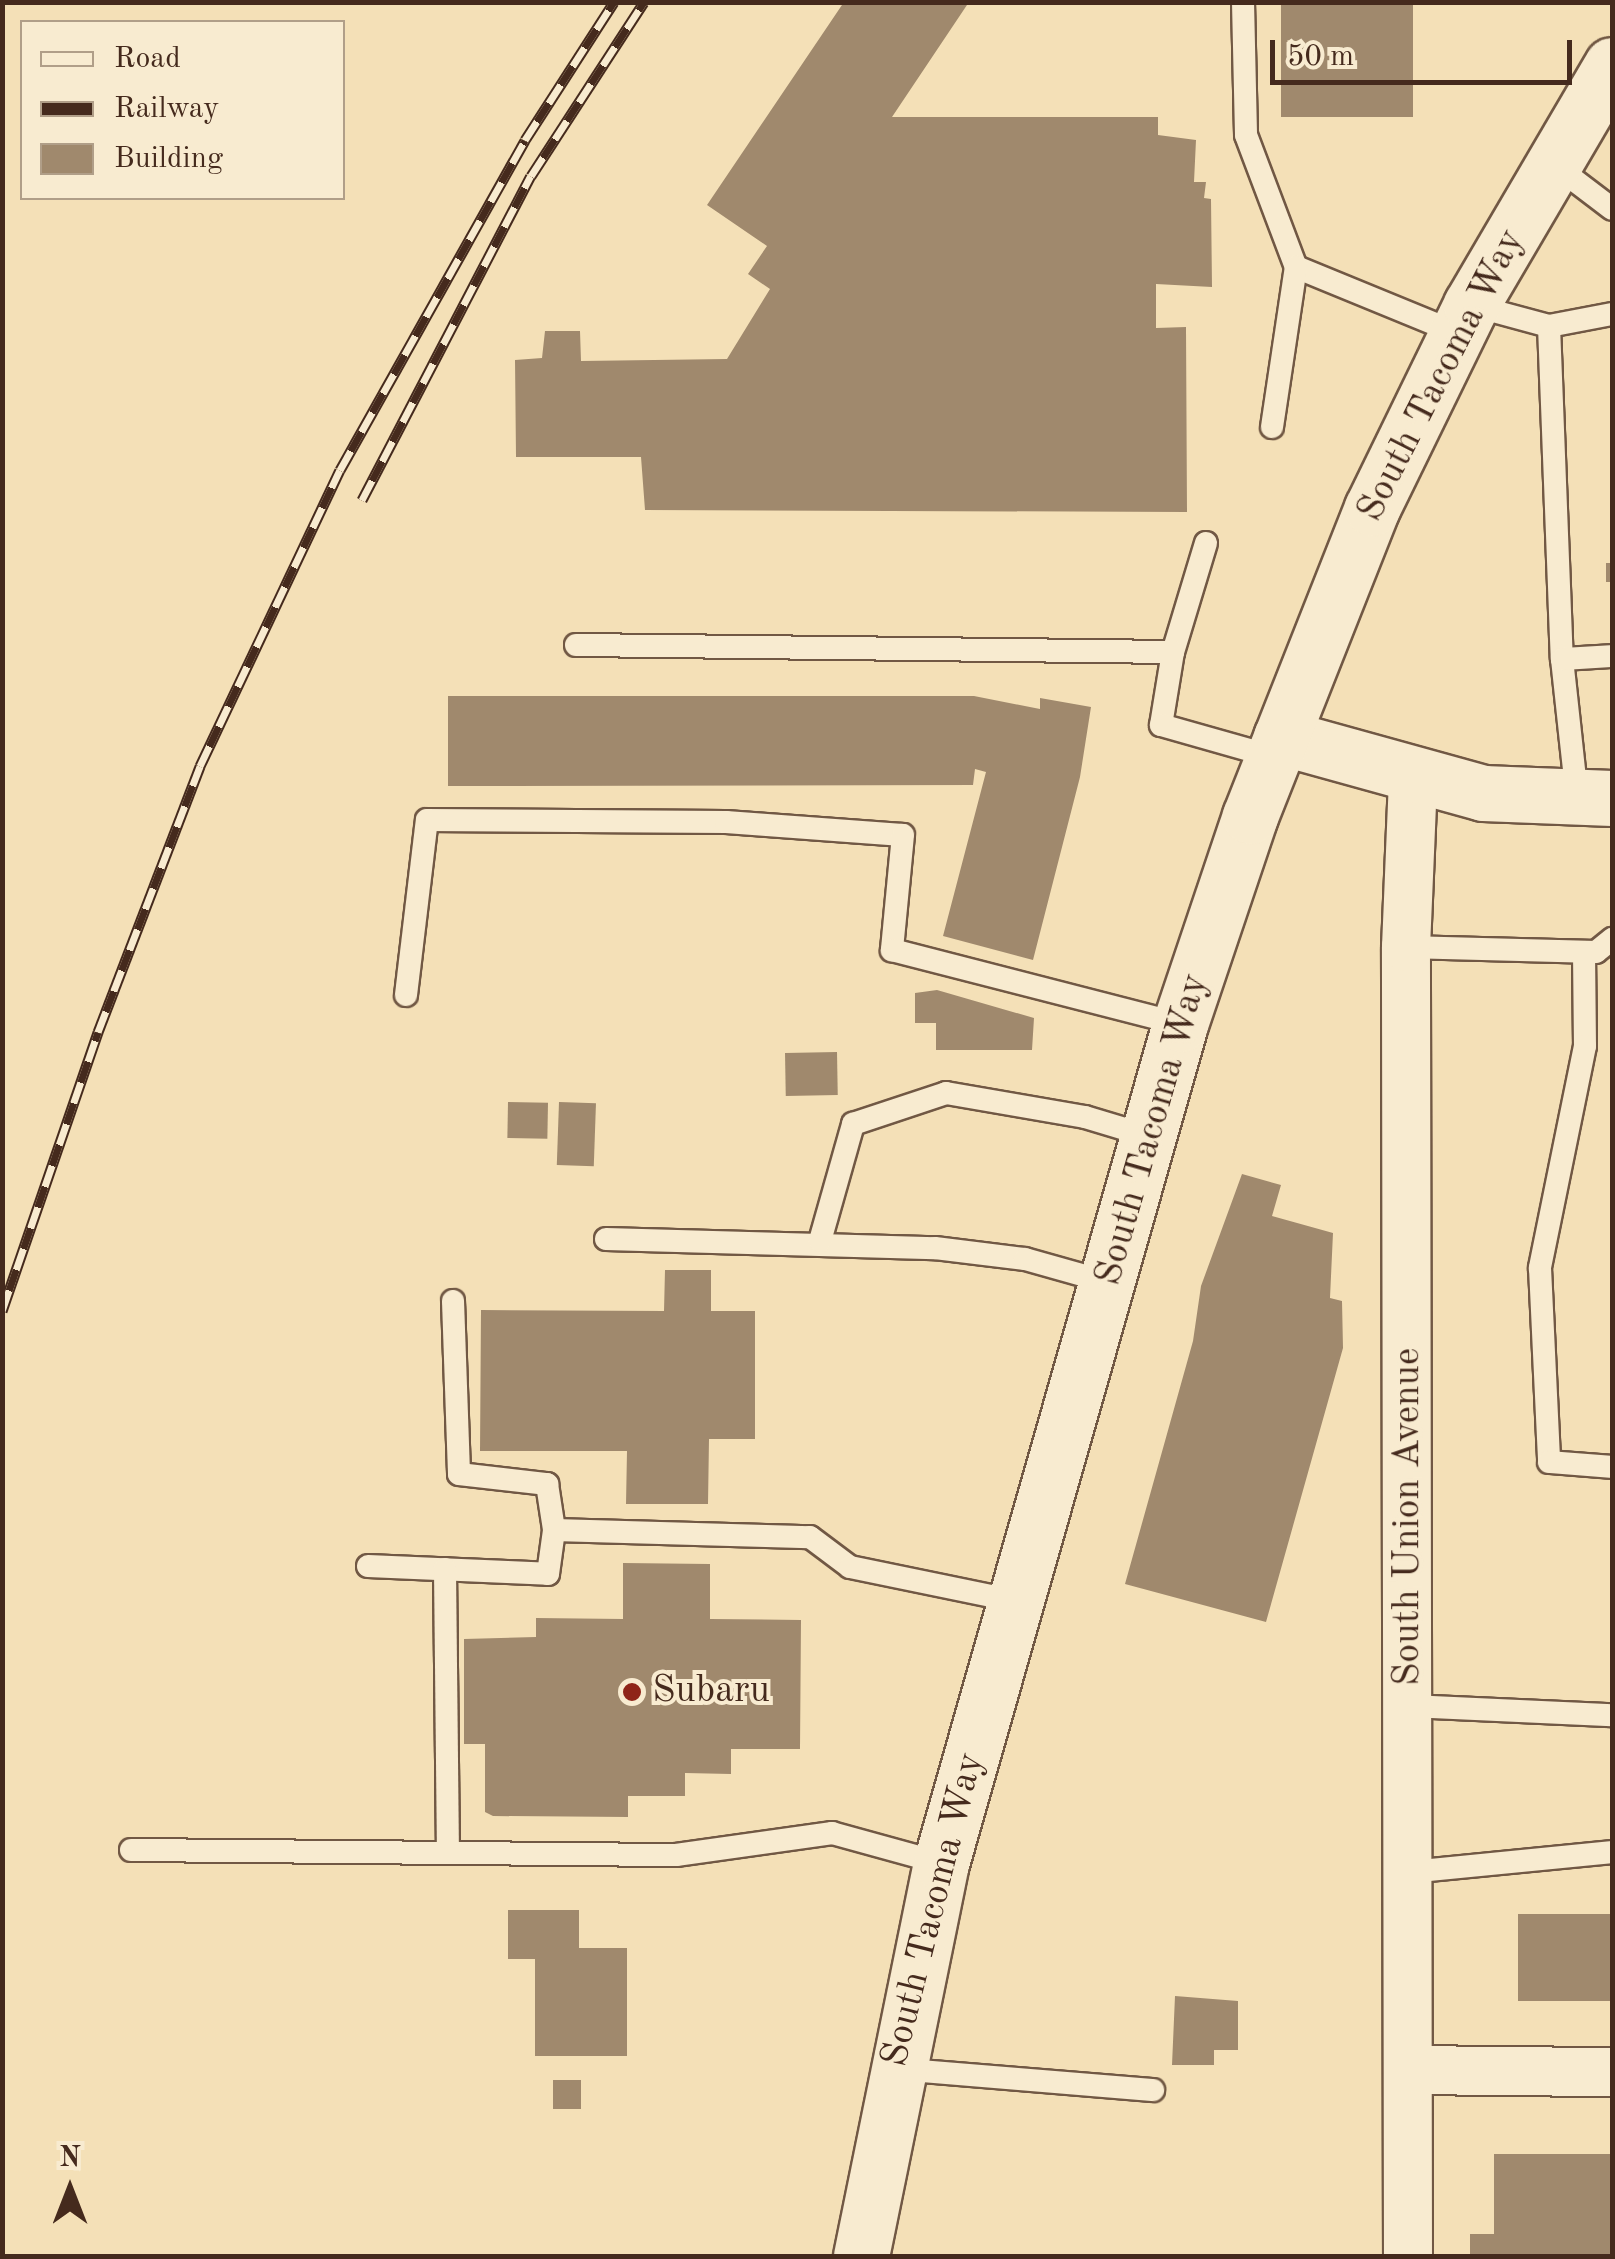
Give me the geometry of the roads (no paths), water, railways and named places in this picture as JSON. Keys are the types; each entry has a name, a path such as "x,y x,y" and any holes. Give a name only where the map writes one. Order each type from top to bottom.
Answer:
{"main road":[{"name":"South Tacoma Way","path":"861,2256 894,2069 940,1862 1110,1282 1180,1024 1341,578 1464,319 1612,65"},
{"path":"1278,747 1482,793 1595,798"}],"street":[{"name":"South Union Avenue","path":"1408,2256 1406,947 1412,778"},
{"path":"1408,2070 1612,2072"}],"lane":[{"path":"1243,2 1246,135 1296,267 1272,427"},
{"path":"1553,164 1612,209"},
{"path":"1296,267 1464,319 1549,326 1612,314"},
{"path":"1549,326 1562,659 1595,798"},
{"path":"1206,543 1173,652 1161,725 1278,747"},
{"path":"576,645 1173,652"},
{"path":"1562,659 1612,656"},
{"path":"406,996 426,820 726,822 903,835 892,950 1180,1024"},
{"path":"1406,947 1596,952 1612,939"},
{"path":"1584,952 1585,1046 1540,1268 1549,1462 1612,1467"},
{"path":"820,1241 853,1124 946,1093 1086,1118 1150,1137"},
{"path":"606,1239 820,1241 1025,1259 1110,1282"},
{"path":"368,1566 548,1574 554,1530 547,1484 459,1474 453,1300"},
{"path":"554,1530 810,1537 850,1568 1016,1601"},
{"path":"445,1569 448,1851"},
{"path":"1410,1706 1612,1715"},
{"path":"131,1850 676,1854 832,1833 940,1862"},
{"path":"1410,1872 1612,1852"},
{"path":"894,2069 1152,2090"}],"railway":[{"path":"2,1311 98,1032 200,766 340,470 525,140 614,2"},
{"path":"362,500 531,176 644,2"}],"place":[{"name":"Subaru","path":"632,1692"}]}
